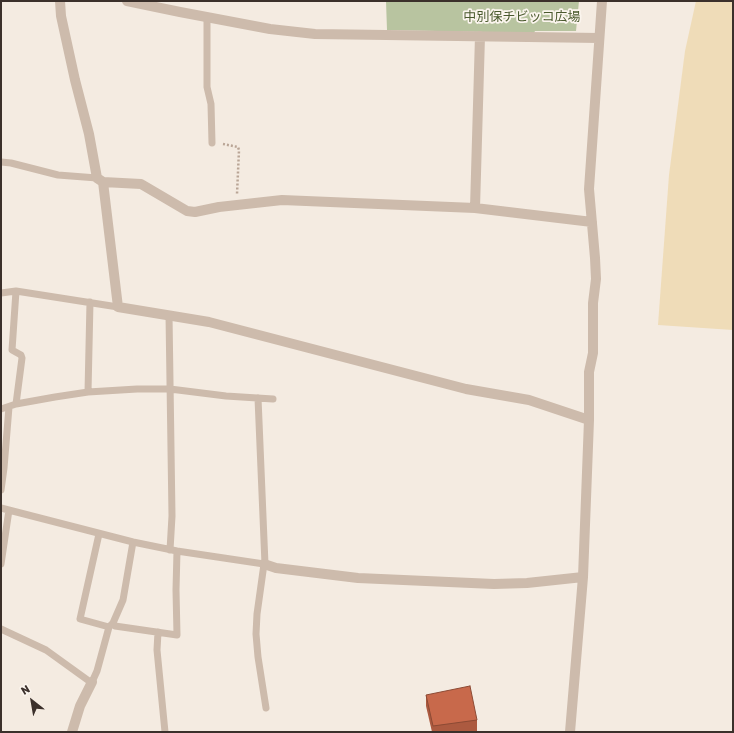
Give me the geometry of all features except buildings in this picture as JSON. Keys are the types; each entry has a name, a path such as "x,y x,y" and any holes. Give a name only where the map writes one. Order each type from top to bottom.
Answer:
{"street":[{"path":"60,1 61,16 75,80 100,180 118,307 209,322 466,389 529,400 589,420"},
{"path":"127,1 270,29 315,34 599,38"},
{"path":"570,732 583,577 589,420 589,372 593,353 593,303 596,279 589,190 602,1"},
{"path":"475,208 480,36"},
{"path":"100,180 141,184 186,211 194,212 282,200 475,208 592,222"},
{"path":"265,564 276,568 358,578 494,584 527,583 583,577"},
{"path":"72,732 80,706 92,682"}],"lane":[{"path":"208,18 208,87 211,104 212,143"},
{"path":"1,162 11,163 58,175 100,180"},
{"path":"1,293 16,291 118,307"},
{"path":"16,291 12,350 21,355 22,358 16,404"},
{"path":"88,392 90,302"},
{"path":"169,315 172,516 170,550"},
{"path":"1,409 16,404 88,392 170,389 208,394 273,399"},
{"path":"258,398 265,564 257,614 256,634 266,708"},
{"path":"1,490 8,407"},
{"path":"1,508 99,534 170,550 265,564"},
{"path":"1,564 9,510"},
{"path":"99,534 80,619 115,626 177,635 176,590 178,551"},
{"path":"1,628 46,650 92,682 97,671 111,625 123,600 133,542"},
{"path":"158,632 157,650 165,732"}],"path":[{"path":"212,143 238,147 237,205"}],"green space":[{"name":"中別保チビッコ広場","path":"386,1 579,1 576,31 535,31 534,33 387,30"}],"sand":[{"path":"696,1 733,1 733,330 658,325 669,175 685,51"}]}
